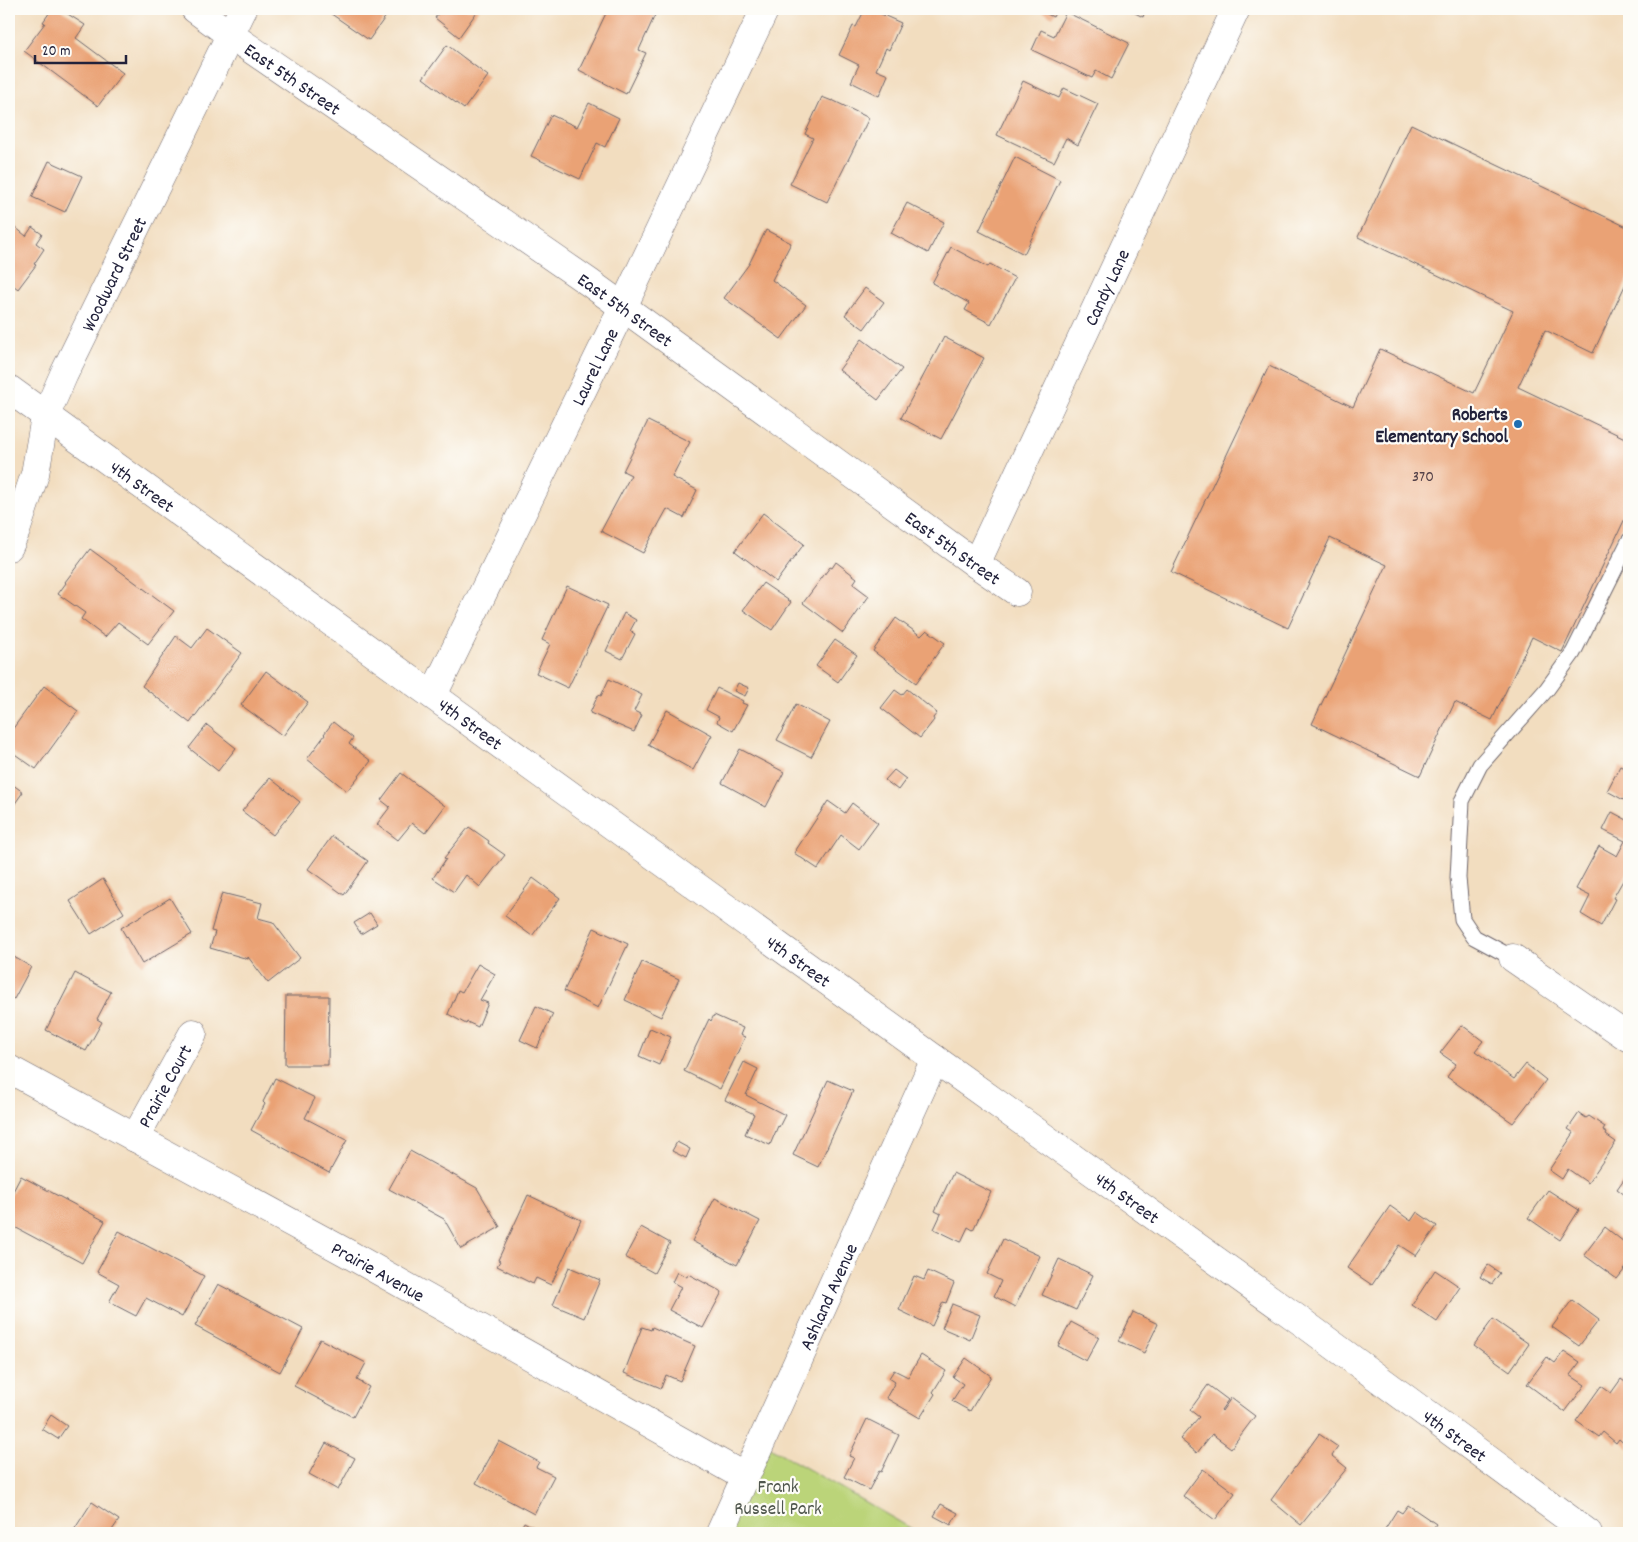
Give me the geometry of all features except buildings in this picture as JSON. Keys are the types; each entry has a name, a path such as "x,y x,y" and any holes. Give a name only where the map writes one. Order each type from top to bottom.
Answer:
{"street":[{"name":"East 5th Street","path":"194,9 623,307 1017,592"},
{"name":"Woodward Street","path":"9,547 35,474 45,417 229,34 243,9"},
{"name":"Laurel Lane","path":"433,695 623,307 765,9"},
{"name":"Candy Lane","path":"976,564 1236,9"},
{"name":"4th Street","path":"9,389 45,417 433,695 934,1059 1302,1322 1588,1533"},
{"path":"1513,958 1629,1038"},
{"name":"Prairie Court","path":"135,1138 192,1033"},
{"name":"Ashland Avenue","path":"720,1533 934,1059"},
{"name":"Prairie Avenue","path":"9,1070 346,1253 746,1477"}],"lane":[{"path":"1513,958 1474,937 1462,919 1458,878 1462,801 1480,765 1547,689 1574,653 1629,541"}],"green space":[{"name":"Frank Russell Park","path":"761,1442 919,1533 720,1533"}],"place":[{"name":"Roberts Elementary School","path":"1518,424"}]}
